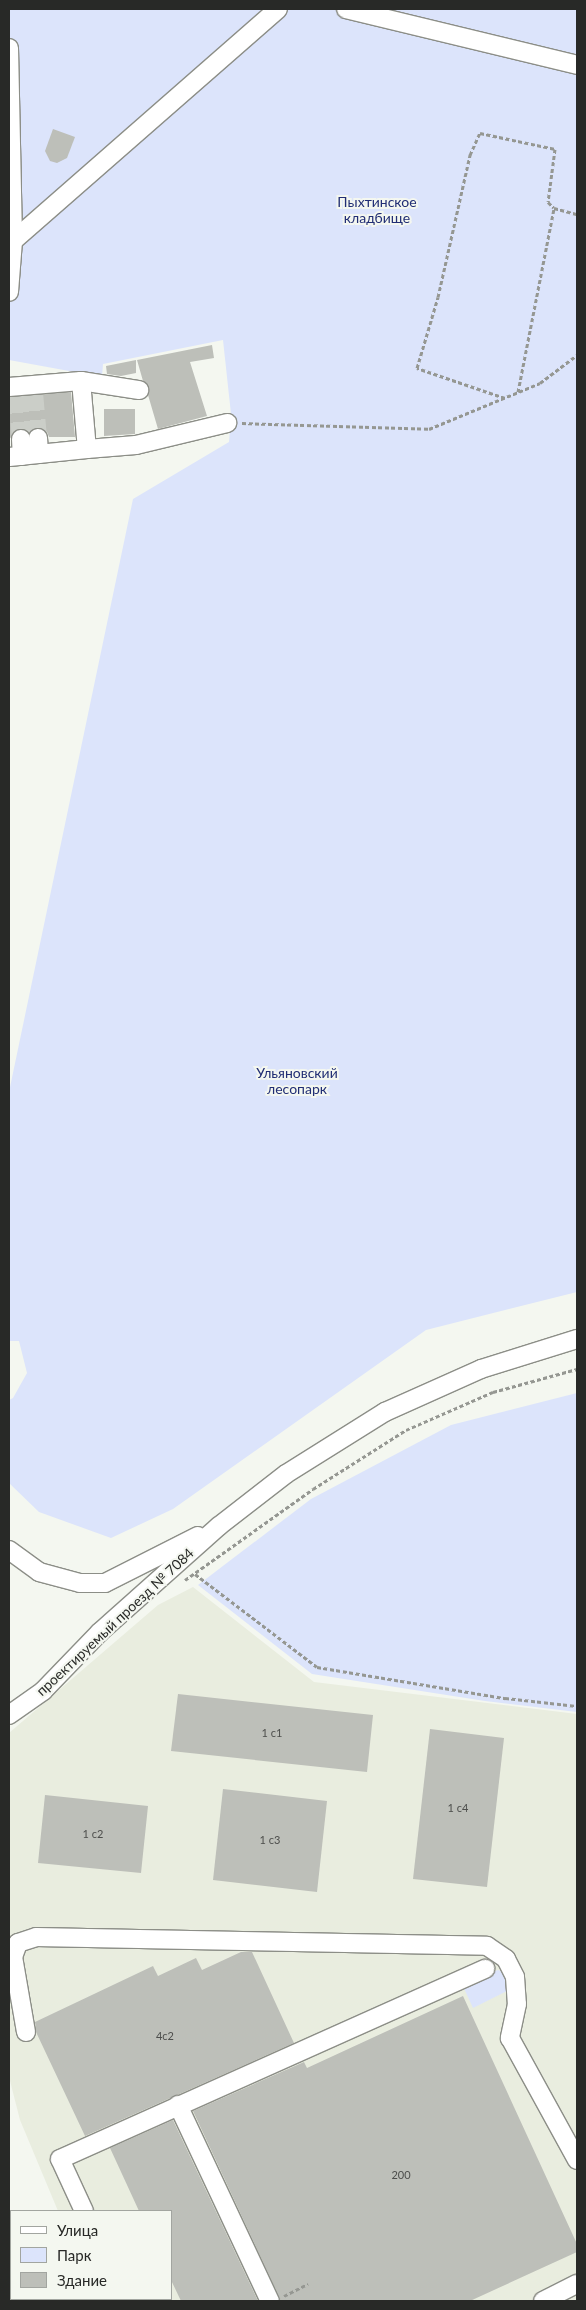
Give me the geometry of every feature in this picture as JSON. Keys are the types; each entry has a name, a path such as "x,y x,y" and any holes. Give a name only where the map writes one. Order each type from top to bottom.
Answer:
{"street":[{"path":"14,241 278,9"},
{"path":"346,9 577,65"},
{"path":"9,48 14,241 9,292"},
{"path":"81,381 87,449"},
{"path":"22,389 81,381 139,390"},
{"path":"26,449 87,449 136,445 226,423"},
{"name":"проектируемый проезд № 7084","path":"9,1715 43,1691 100,1632 219,1526 286,1474 385,1412 481,1369 577,1339"},
{"name":"проектируемый проезд № 7084","path":"9,1550 39,1572 80,1583 105,1583 219,1526"},
{"path":"26,2032 14,1957 18,1943 36,1937 487,1946 506,1959 515,1977 517,2004 510,2038 577,2160"},
{"path":"84,2210 60,2159 485,1968"},
{"path":"178,2105 275,2300"},
{"path":"543,2301 577,2284"}],"path":[{"path":"505,398 418,368 438,297 470,155 480,133 555,149 548,202 554,208 577,214"},
{"path":"518,392 554,208"},
{"path":"226,423 429,429 540,383 577,355"},
{"path":"180,1583 313,1489 406,1430 493,1392 577,1369"},
{"path":"195,1574 317,1667 506,1698 577,1706"},
{"path":"275,2300 308,2284"}],"shaded area":[{"path":"193,1587 314,1682 577,1714 577,2301 24,2301 172,2300 172,2210 58,2210 20,2120 9,2077 9,1733 158,1605"}],"green space":[{"name":"Ульяновский лесопарк","path":"9,9 577,9 577,1292 426,1330 173,1509 111,1538 39,1512 9,1483 9,1400 13,1398 27,1373 19,1341 9,1341 9,1092 133,499 229,442 231,414 223,340 103,364 102,377 9,360"},
{"path":"577,1393 577,1712 485,1701 312,1674 198,1585 311,1499 451,1425"},
{"path":"498,1970 505,1973 510,1984 507,1991 473,2008 462,1984"}],"building":[{"path":"53,129 75,137 67,158 57,163 50,161 45,151"},
{"path":"212,345 214,358 190,362 207,416 158,429 148,395 149,387 143,381 137,360"},
{"path":"136,360 136,373 121,376 107,374 106,366"},
{"path":"71,392 75,437 49,437 47,432 38,427 29,432 16,430 9,440 9,397"},
{"path":"104,409 135,409 135,434 104,436"},
{"path":"178,1694 373,1715 367,1772 171,1751"},
{"path":"430,1729 504,1738 487,1887 413,1879"},
{"path":"223,1789 327,1801 317,1892 213,1880"},
{"path":"45,1795 148,1806 141,1873 38,1863"},
{"path":"241,1952 252,1952 294,2043 85,2136 36,2032 35,2022 153,1966 158,1976 196,1958 202,1970"},
{"path":"463,1996 577,2244 577,2252 470,2301 281,2301 193,2111 304,2062 307,2068"},
{"path":"173,2120 258,2301 181,2301 172,2282 172,2210 139,2210 110,2148"}],"tunnel":[{"path":"34,393 38,438"},
{"path":"17,395 21,439"}],"park label":[{"name":"Пыхтинское кладбище","path":"377,210"}]}
